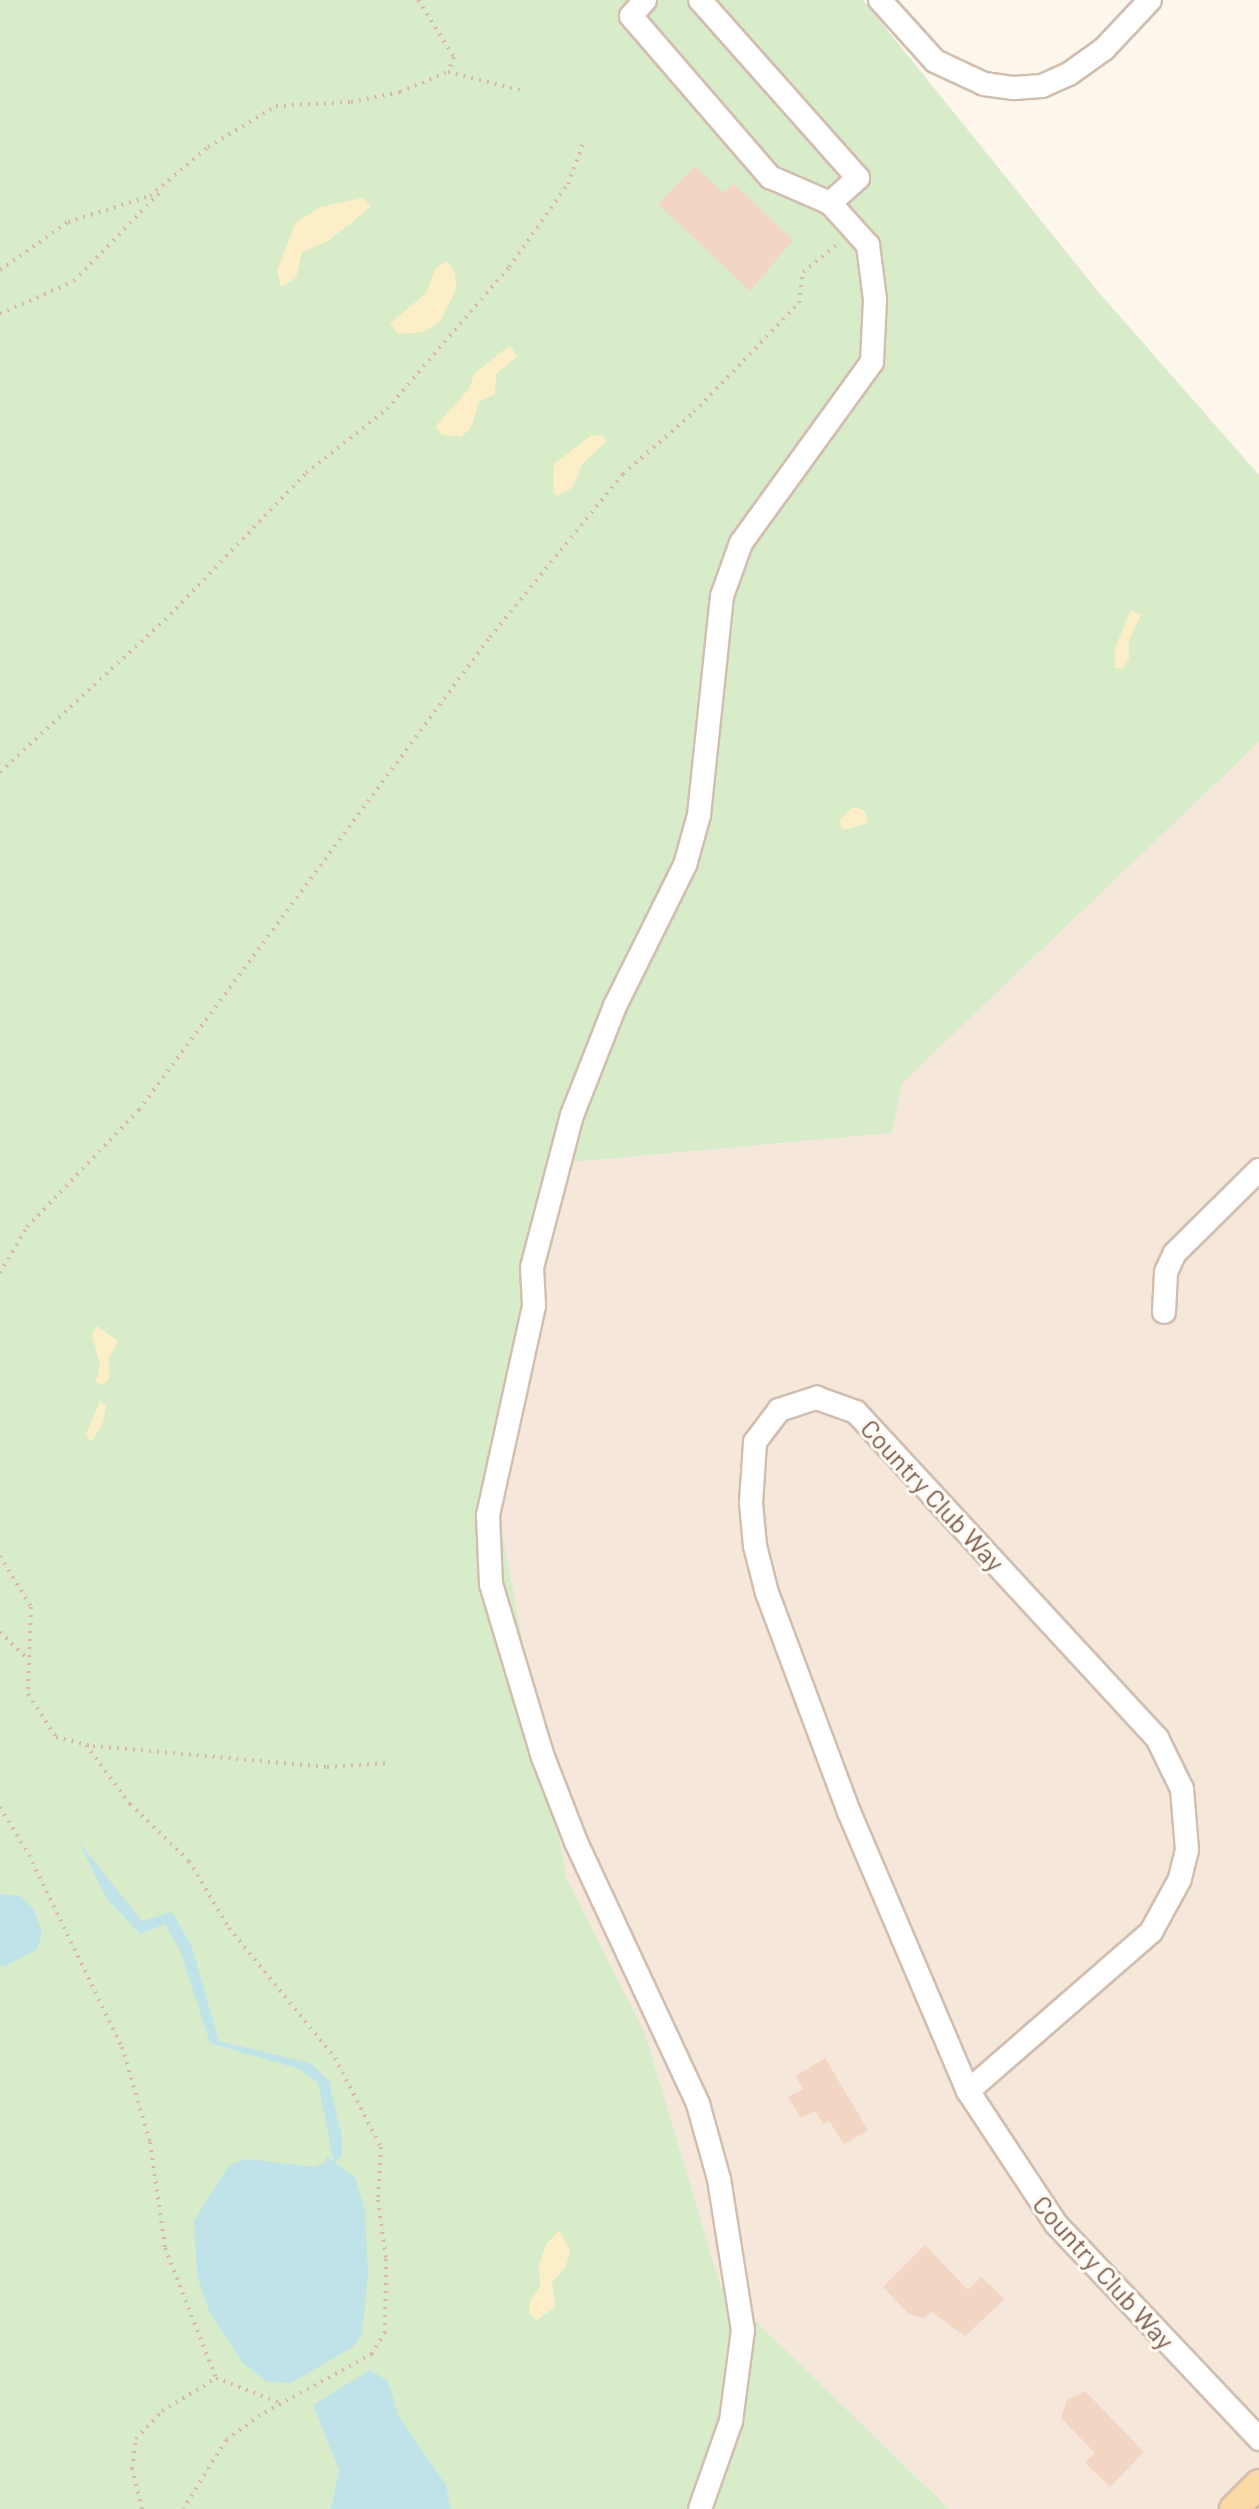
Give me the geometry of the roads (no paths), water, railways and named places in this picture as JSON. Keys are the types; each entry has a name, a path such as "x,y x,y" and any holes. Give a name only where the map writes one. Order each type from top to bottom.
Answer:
{"main road":[{"path":"1234,2509 1259,2484"}],"street":[{"path":"645,0 631,16 770,177 830,203 868,245 875,300 872,362 741,543 722,596 699,815 685,865 615,1006 572,1115 532,1267 534,1306 488,1515 491,1584 543,1757 576,1842 698,2104 719,2179 743,2330 731,2421 700,2509"},
{"path":"700,0 858,178 830,203"},
{"path":"880,0 935,61 984,84 1014,88 1042,86 1069,74 1104,49 1150,0"},
{"path":"1164,1312 1166,1272 1175,1253 1259,1170"},
{"name":"Country Club Way","path":"968,2091 1151,1932 1180,1879 1187,1850 1182,1789 1157,1738 856,1412 838,1402 796,1402 765,1423 752,1461 755,1546 767,1593 849,1812 968,2091 1056,2224 1259,2439"}],"water":[{"path":"79,1842 142,1921 172,1912 191,1945 219,2041 310,2063 329,2081 342,2138 342,2156 334,2163 318,2083 299,2069 210,2043 180,1950 165,1924 140,1934 106,1898"},
{"path":"0,1894 20,1896 34,1909 42,1933 37,1949 6,1966 0,1965"},
{"path":"326,2156 355,2177 365,2210 368,2275 362,2334 353,2347 291,2383 266,2381 243,2363 209,2311 197,2276 194,2221 229,2165 247,2159 314,2167 326,2162"},
{"path":"370,2370 388,2381 399,2417 446,2485 451,2509 331,2509 339,2470 313,2405"}]}
